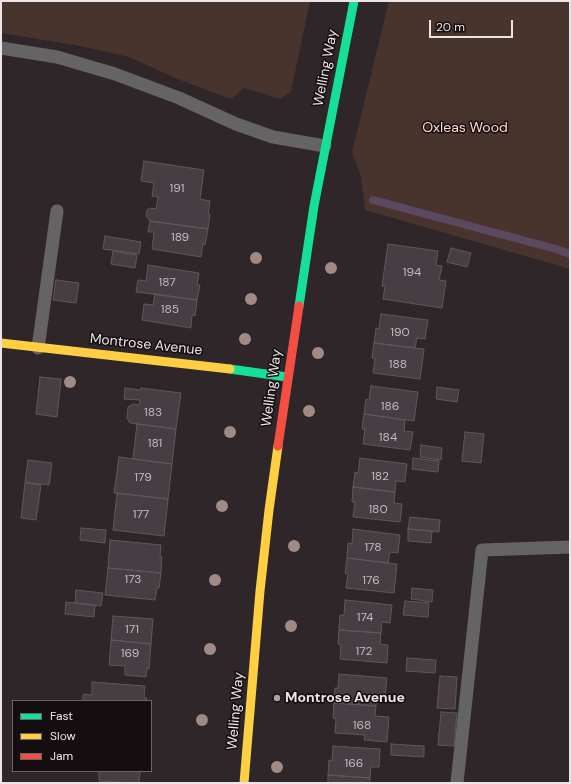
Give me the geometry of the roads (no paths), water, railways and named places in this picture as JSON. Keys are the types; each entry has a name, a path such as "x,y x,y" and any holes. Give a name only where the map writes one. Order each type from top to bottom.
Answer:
{"street":[{"name":"Welling Way","path":"244,783 260,591 269,510 314,206 354,1"},
{"name":"Montrose Avenue","path":"1,343 215,367 288,377"}],"lane":[{"path":"1,48 57,57 108,72 179,98 251,130 273,137 325,146"},
{"path":"38,348 57,211"},
{"path":"457,783 482,550 570,547"}],"waterway":[{"path":"373,200 570,254"}],"place":[{"name":"Montrose Avenue","path":"277,698"}],"park label":[{"name":"Oxleas Wood","path":"465,128"}]}
